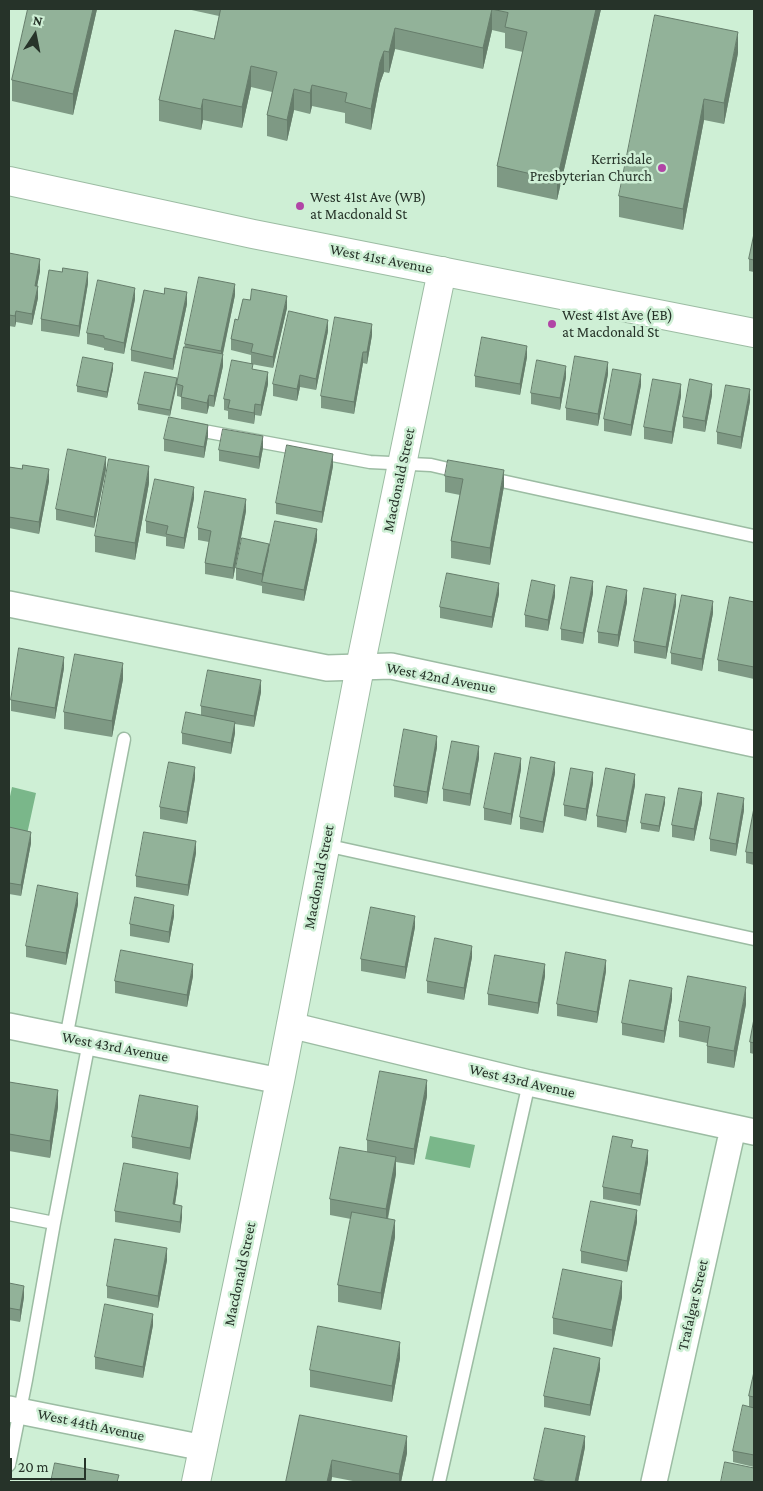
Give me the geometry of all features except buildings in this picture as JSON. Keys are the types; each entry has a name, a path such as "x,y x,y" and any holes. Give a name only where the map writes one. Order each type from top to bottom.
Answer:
{"street":[{"name":"West 41st Avenue","path":"9,181 243,232 754,333"},
{"name":"Macdonald Street","path":"196,1482 280,1081 360,666 442,271"},
{"name":"West 42nd Avenue","path":"9,604 327,668 360,666 395,667 754,744"},
{"name":"West 43rd Avenue","path":"290,1025 529,1083 744,1130"},
{"name":"West 43rd Avenue","path":"9,1026 280,1081"},
{"name":"Trafalgar Street","path":"654,1482 744,1130"},
{"name":"West 44th Avenue","path":"14,1410 204,1448"}],"lane":[{"path":"187,428 370,462 431,466 754,536"},
{"path":"9,1465 14,1410 54,1223 77,1040 124,739"},
{"path":"325,845 754,938"},
{"path":"439,1482 529,1083"},
{"path":"9,1214 54,1223"}],"shaded area":[{"path":"12,787 36,793 26,839 9,836 9,801"},
{"path":"430,1136 475,1145 470,1168 425,1159"}],"place":[{"name":"Kerrisdale Presbyterian Church","path":"662,168"},
{"name":"West 41st Ave (WB) at Macdonald St","path":"300,206"},
{"name":"West 41st Ave (EB) at Macdonald St","path":"552,324"}]}
